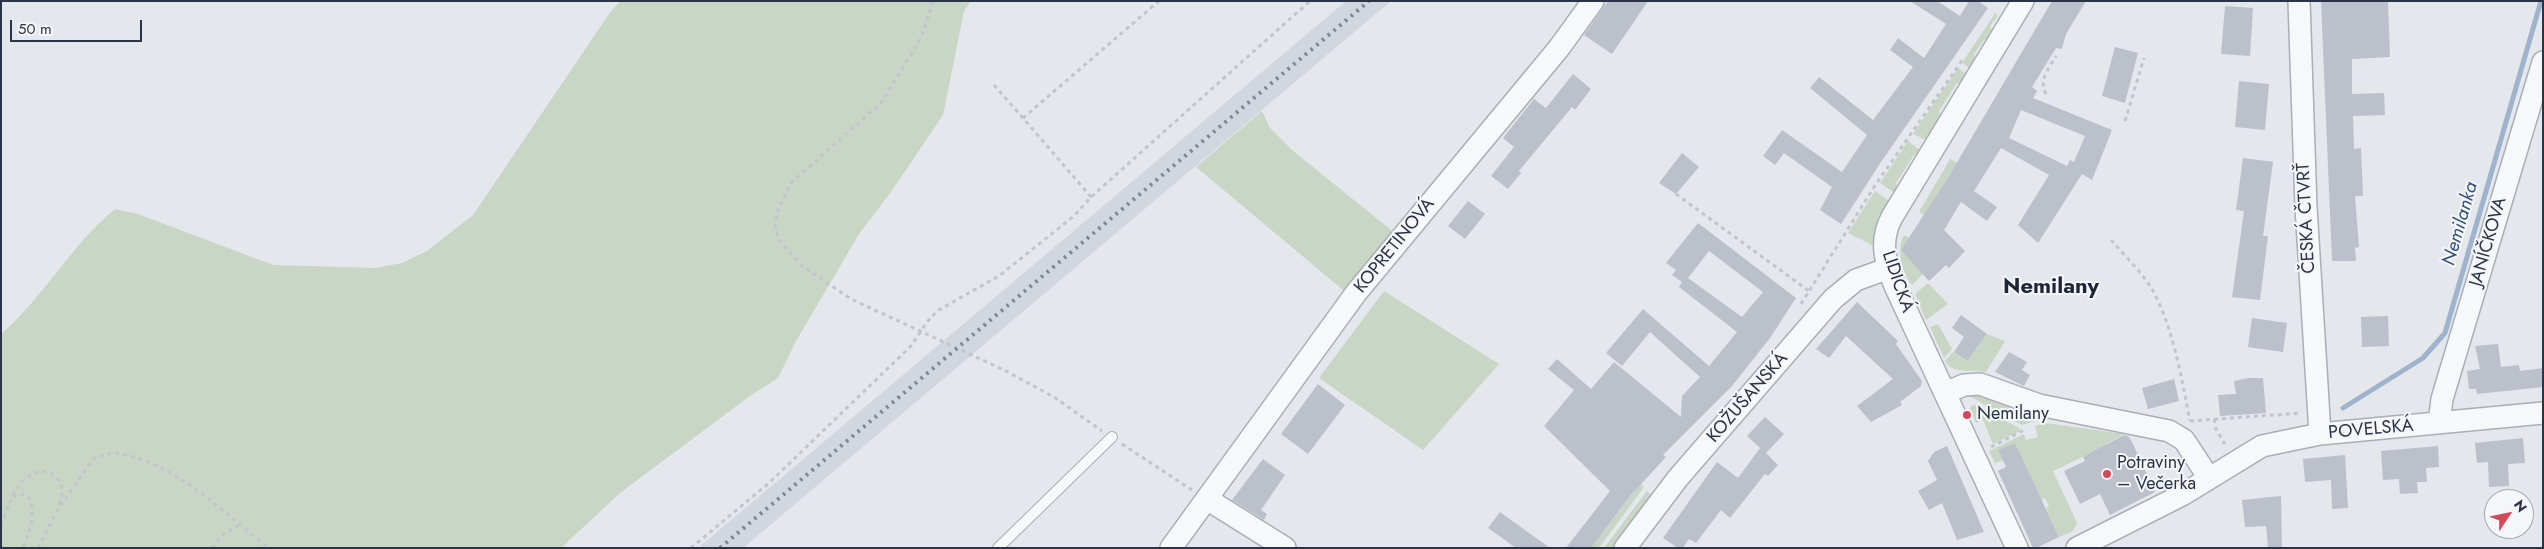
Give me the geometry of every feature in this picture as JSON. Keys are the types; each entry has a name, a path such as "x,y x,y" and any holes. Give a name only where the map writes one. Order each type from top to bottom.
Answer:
{"street":[{"name":"KOPRETINOVÁ","path":"1171,548 1356,293 1559,48 1593,1"},
{"name":"LIDICKÁ","path":"2017,548 1888,268 1884,238 1890,222 2023,1"},
{"name":"ČESKÁ ČTVRŤ","path":"2299,1 2306,200 2320,434"},
{"name":"JANÍČKOVA","path":"2439,423 2442,399 2543,62"},
{"name":"KOŽUŠANSKÁ","path":"1625,548 1678,478 1834,299 1856,280 1888,268"},
{"path":"1945,393 1964,385 1980,384 2039,405 2169,431 2184,440 2209,478"},
{"name":"POVELSKÁ","path":"2077,548 2182,496 2235,461 2262,446 2320,434 2543,413"},
{"path":"1207,500 1285,548"}],"lane":[{"path":"998,548 1112,437"}],"path":[{"path":"933,1 921,38 881,103 792,183 778,210 775,225 779,240 801,265 852,299 1054,397 1207,500"},
{"path":"1023,118 1159,1"},
{"path":"691,548 769,483 911,346 937,312 995,279 1074,216 1091,197 1310,1"},
{"path":"1798,309 1876,184 1968,52"},
{"path":"2046,94 2042,80 2056,56"},
{"path":"2126,121 2144,58"},
{"path":"994,85 1091,197"},
{"path":"1676,194 1809,291"},
{"path":"2111,240 2152,289 2160,305 2169,332 2190,421 2318,412"},
{"path":"2214,419 2220,435 2235,461"},
{"path":"1984,451 2026,429"},
{"path":"38,548 57,511 94,458 115,453 151,464 194,488 269,548"},
{"path":"1,525 12,497 21,483 32,474 45,471 55,476 61,486 62,496 57,511"},
{"path":"12,497 22,494 29,498 34,515 23,548"},
{"path":"212,548 222,535 239,525"}],"shaded area":[{"path":"1346,1 1391,1 743,548 698,548"}],"green space":[{"path":"620,1 971,1 964,11 943,115 891,192 859,234 796,341 778,378 750,396 620,493 561,548 1,548 1,334 31,304 99,223 115,209 138,214 273,265 375,268 402,263 427,251 473,215 609,14"},
{"path":"1996,12 1997,17 1990,26 1993,33 1990,38 1984,40 1974,54 1976,63 1971,69 1962,63"},
{"path":"1958,68 1966,74 1962,84 1957,83 1939,111 1942,119 1928,141 1913,134"},
{"path":"1262,111 1270,128 1292,150 1396,234 1349,295 1196,167"},
{"path":"1908,141 1921,151 1914,155 1896,183 1898,190 1895,193 1880,183"},
{"path":"1950,159 1957,163 1924,215 1919,212"},
{"path":"1875,191 1889,201 1877,223 1872,245 1848,233"},
{"path":"1904,235 1909,238 1923,274 1912,285 1905,274 1901,261 1900,247"},
{"path":"1928,283 1948,304 1926,320 1915,294"},
{"path":"1384,291 1499,364 1423,450 1319,378"},
{"path":"1938,324 1952,349 1944,358 1930,327"},
{"path":"1987,334 2005,341 1986,372 1957,370 1945,361 1953,352 1967,361"},
{"path":"1974,392 2042,416 2035,421 2022,425 1971,397 1969,394"},
{"path":"1975,405 2019,428 2020,431 1993,444 1983,420 1976,423 1970,410 1971,406"},
{"path":"2045,423 2124,434 2106,444 2106,446 2053,471 2077,523 2073,531 2059,537 2046,508 2049,506 2045,498 2041,500 2015,443 1999,450 2003,460 1995,463 1989,451 2024,434 2026,440 2038,437 2035,426"},
{"path":"1640,484 1644,487 1599,548 1591,548"},
{"path":"1647,491 1652,496 1615,548 1604,548"}],"building":[{"path":"1608,1 1648,1 1612,54 1584,35"},
{"path":"1910,1 1937,1 1960,16 1969,1 1978,1 1988,8 1881,162 1841,224 1820,210 1832,187 1784,153 1775,165 1763,156 1782,130 1842,172 1867,135 1810,88 1819,77 1873,120 1913,67 1890,50 1898,38 1924,58 1946,24"},
{"path":"2052,1 2086,1 2066,34 2062,49 2056,48 2032,87 2037,91 2033,98 2112,130 2092,180 2082,174 2038,243 2018,225 2049,175 2001,148 1974,191 1997,207 1987,221 1961,202 1944,230 1965,251 1949,268 1946,265 1929,281 1901,250 1949,176","holes":["2021,110 2085,136 2074,162 2070,160 2067,166 2009,138"]},
{"path":"2321,1 2388,1 2390,57 2352,59 2352,94 2384,93 2385,115 2353,116 2354,149 2361,148 2363,196 2355,196 2359,247 2355,248 2356,261 2332,261"},
{"path":"2225,6 2253,8 2250,56 2221,54"},
{"path":"2115,47 2138,53 2125,103 2102,96"},
{"path":"1573,74 1591,89 1575,110 1572,107 1519,171 1521,173 1508,189 1491,176 1514,147 1503,138 1534,99 1546,108"},
{"path":"2239,81 2269,84 2265,130 2235,127"},
{"path":"1682,153 1699,167 1676,194 1659,183"},
{"path":"2243,158 2273,162 2263,236 2268,236 2260,300 2232,297 2244,211 2236,210"},
{"path":"1468,201 1485,214 1465,239 1448,226"},
{"path":"1698,223 1796,298 1770,338 1732,386 1663,455 1666,457 1631,495 1591,548 1566,548 1610,491 1544,426 1574,390 1548,369 1557,359 1591,389 1614,362 1681,417 1682,396 1700,377 1650,332 1622,366 1606,353 1643,309 1709,366 1737,332 1679,287 1682,282 1672,275 1676,270 1666,263","holes":["1709,251 1763,292 1742,317 1688,278"]},
{"path":"1857,302 1898,341 1896,344 1922,381 1921,386 1900,402 1902,405 1871,422 1857,406 1893,379 1846,336 1829,358 1816,349"},
{"path":"1961,315 1987,334 1967,361 1954,352 1964,337 1952,328"},
{"path":"2388,316 2389,346 2362,347 2361,317"},
{"path":"2252,318 2287,323 2283,352 2248,347"},
{"path":"2498,344 2501,367 2519,365 2520,371 2543,368 2543,387 2477,394 2476,389 2469,389 2467,371 2480,369 2475,346"},
{"path":"2009,352 2027,362 2022,370 2030,375 2024,386 1995,372"},
{"path":"2248,378 2263,378 2266,413 2220,416 2218,395 2236,394 2234,381"},
{"path":"2174,379 2179,401 2148,409 2142,388"},
{"path":"1318,384 1345,405 1308,454 1281,434"},
{"path":"1765,417 1784,434 1766,453 1778,465 1768,476 1765,474 1730,518 1721,510 1696,543 1689,539 1683,548 1678,548 1663,538 1717,462 1738,478 1760,448 1747,436"},
{"name":"Potraviny – Večerka","path":"2124,435 2128,436 2132,442 2155,492 2110,515 2100,494 2080,504 2064,471 2085,461 2083,457"},
{"path":"2523,438 2525,463 2508,464 2509,486 2489,487 2488,462 2477,463 2475,443"},
{"path":"2015,443 2059,537 2036,548 2033,548 1998,471 2006,467 1998,450"},
{"path":"1947,446 1984,532 1957,540 1942,503 1929,510 1918,491 1937,480 1928,461 1934,452"},
{"path":"2438,446 2439,467 2426,468 2427,482 2417,482 2418,493 2400,494 2399,479 2383,480 2381,451"},
{"path":"2345,455 2348,508 2332,509 2331,480 2305,482 2303,459"},
{"path":"1263,459 1285,475 1261,510 1267,514 1264,520 1232,500"},
{"path":"2281,496 2282,548 2268,548 2266,526 2245,527 2242,500"},
{"path":"1500,512 1550,548 1516,548 1488,528"}],"waterway":[{"name":"Nemilanka","path":"2343,408 2423,358 2445,333 2541,1"}],"railway":[{"path":"720,548 1369,1"}],"place":[{"name":"Nemilany","path":"1967,415"},
{"name":"Potraviny – Večerka","path":"2107,474"}],"district":[{"name":"Nemilany","path":"2051,288"}]}
